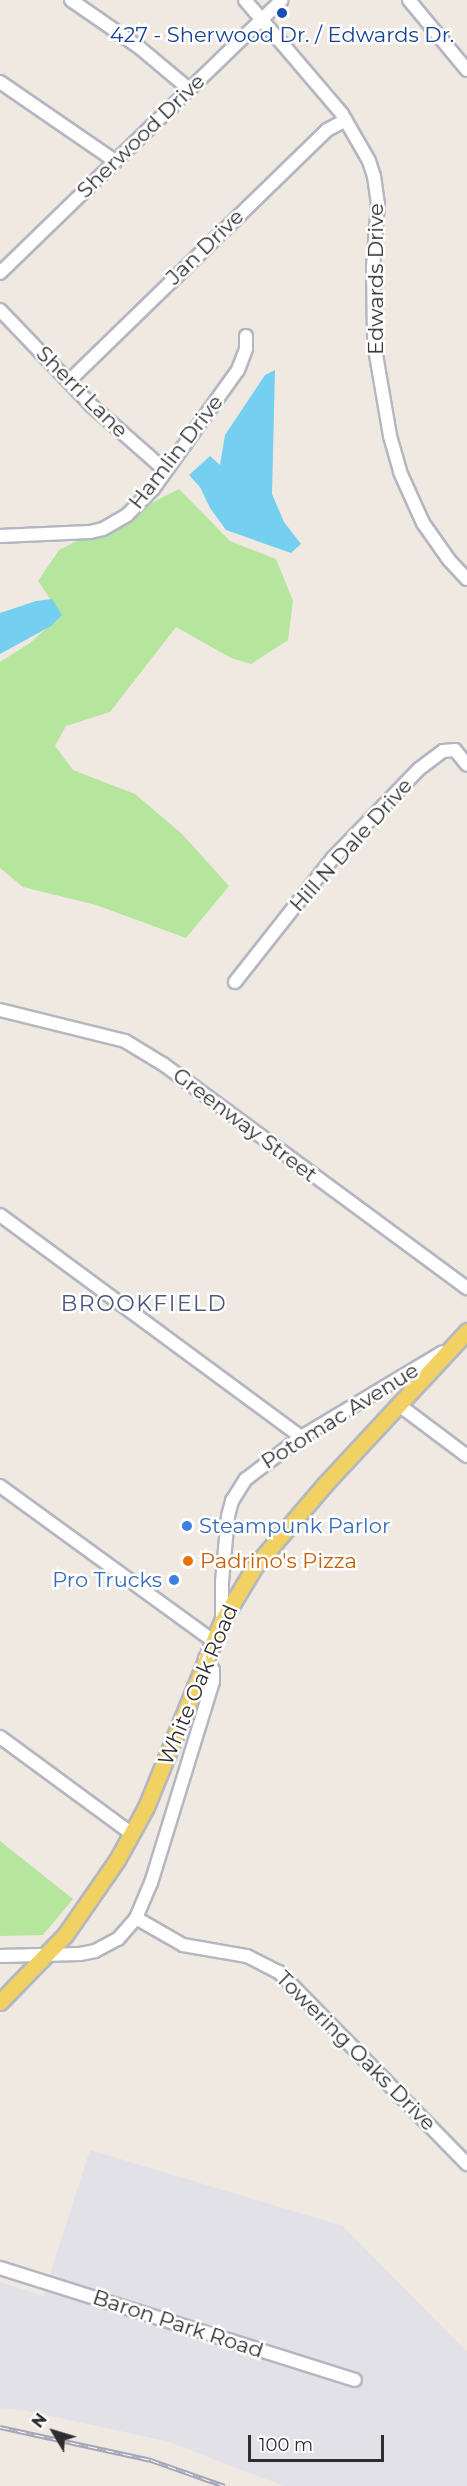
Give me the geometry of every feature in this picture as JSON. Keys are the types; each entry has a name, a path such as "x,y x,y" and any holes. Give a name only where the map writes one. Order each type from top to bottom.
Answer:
{"main road":[{"name":"White Oak Road","path":"0,2002 47,1955 102,1885 146,1807 222,1621 268,1548 467,1331"}],"street":[{"path":"71,0 140,48 189,89"},
{"name":"Edwards Drive","path":"245,0 263,18 346,120 369,161 377,192 373,267 374,343 382,401 390,436 404,480 423,523 449,560 467,579"},
{"name":"Sherwood Drive","path":"0,273 282,0"},
{"path":"415,3 467,70"},
{"path":"0,82 115,162"},
{"name":"Jan Drive","path":"69,381 327,130 346,120"},
{"name":"Sherri Lane","path":"0,310 117,429 166,471"},
{"name":"Hamlin Drive","path":"0,536 79,533 103,529 127,516 166,471 238,370 246,349 246,336"},
{"name":"Hill N Dale Drive","path":"235,982 325,867 375,813 432,758 443,752 455,750 467,765"},
{"name":"Greenway Street","path":"0,1010 124,1041 163,1064 467,1288"},
{"path":"0,1215 301,1437"},
{"name":"Potomac Avenue","path":"222,1621 224,1546 232,1501 254,1471 301,1437 442,1352 467,1331"},
{"path":"399,1405 467,1456"},
{"path":"0,1486 213,1641"},
{"path":"0,1956 80,1954 107,1947 123,1934 136,1918 155,1872 213,1682 213,1670 206,1659"},
{"path":"0,1737 132,1834"},
{"name":"Towering Oaks Drive","path":"136,1918 183,1945 200,1950 247,1956 279,1972 467,2164"},
{"name":"Baron Park Road","path":"0,2268 355,2380"}],"shaded area":[{"path":"90,2150 343,2226 467,2352 467,2486 284,2486 166,2441 23,2410 0,2408 0,2282 43,2296"}],"green space":[{"path":"179,489 230,541 276,559 293,601 288,640 251,664 231,658 176,627 110,712 66,726 55,746 73,770 135,794 182,834 229,886 186,938 96,905 23,887 0,868 0,662 30,643 61,615 38,581 59,550"},
{"path":"0,1841 73,1899 43,1935 0,1936"}],"water":[{"path":"275,370 272,494 284,522 301,544 291,553 226,530 210,508 200,487 189,475 210,456 220,465 225,435 265,375"},
{"path":"52,599 62,615 51,626 0,654 0,613 36,601"}],"railway":[{"path":"0,2427 151,2460 225,2486"}],"place":[{"name":"427 - Sherwood Dr. / Edwards Dr.","path":"282,13"},
{"name":"Steampunk Parlor","path":"187,1526"},
{"name":"Padrino's Pizza","path":"188,1561"},
{"name":"Pro Trucks","path":"174,1580"}],"district":[{"name":"BROOKFIELD","path":"144,1304"}]}
